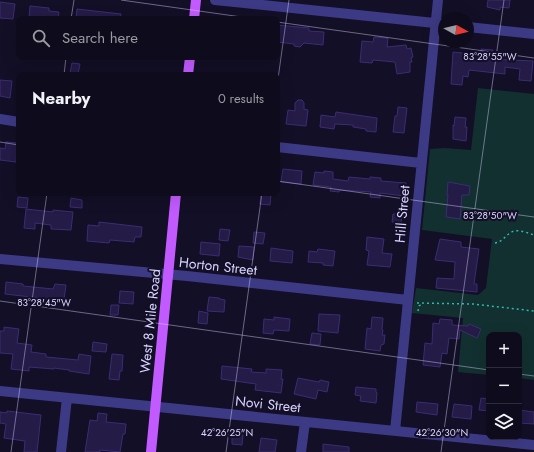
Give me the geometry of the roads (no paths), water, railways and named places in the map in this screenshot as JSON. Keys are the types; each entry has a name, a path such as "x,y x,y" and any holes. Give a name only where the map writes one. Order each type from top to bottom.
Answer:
{"main road":[{"path":"194,16 196,0"},
{"path":"188,72 190,60"},
{"name":"West 8 Mile Road","path":"151,452 176,196"}],"street":[{"path":"216,0 438,24"},
{"name":"Hill Street","path":"438,0 439,12"},
{"path":"474,28 534,34"},
{"name":"Hill Street","path":"395,431 421,163 438,39"},
{"path":"0,119 16,122"},
{"path":"280,147 421,163"},
{"name":"Horton Street","path":"0,259 168,274 408,300"},
{"name":"Novi Street","path":"0,391 534,444"},
{"path":"61,452 67,398"},
{"path":"301,452 305,422"}]}
